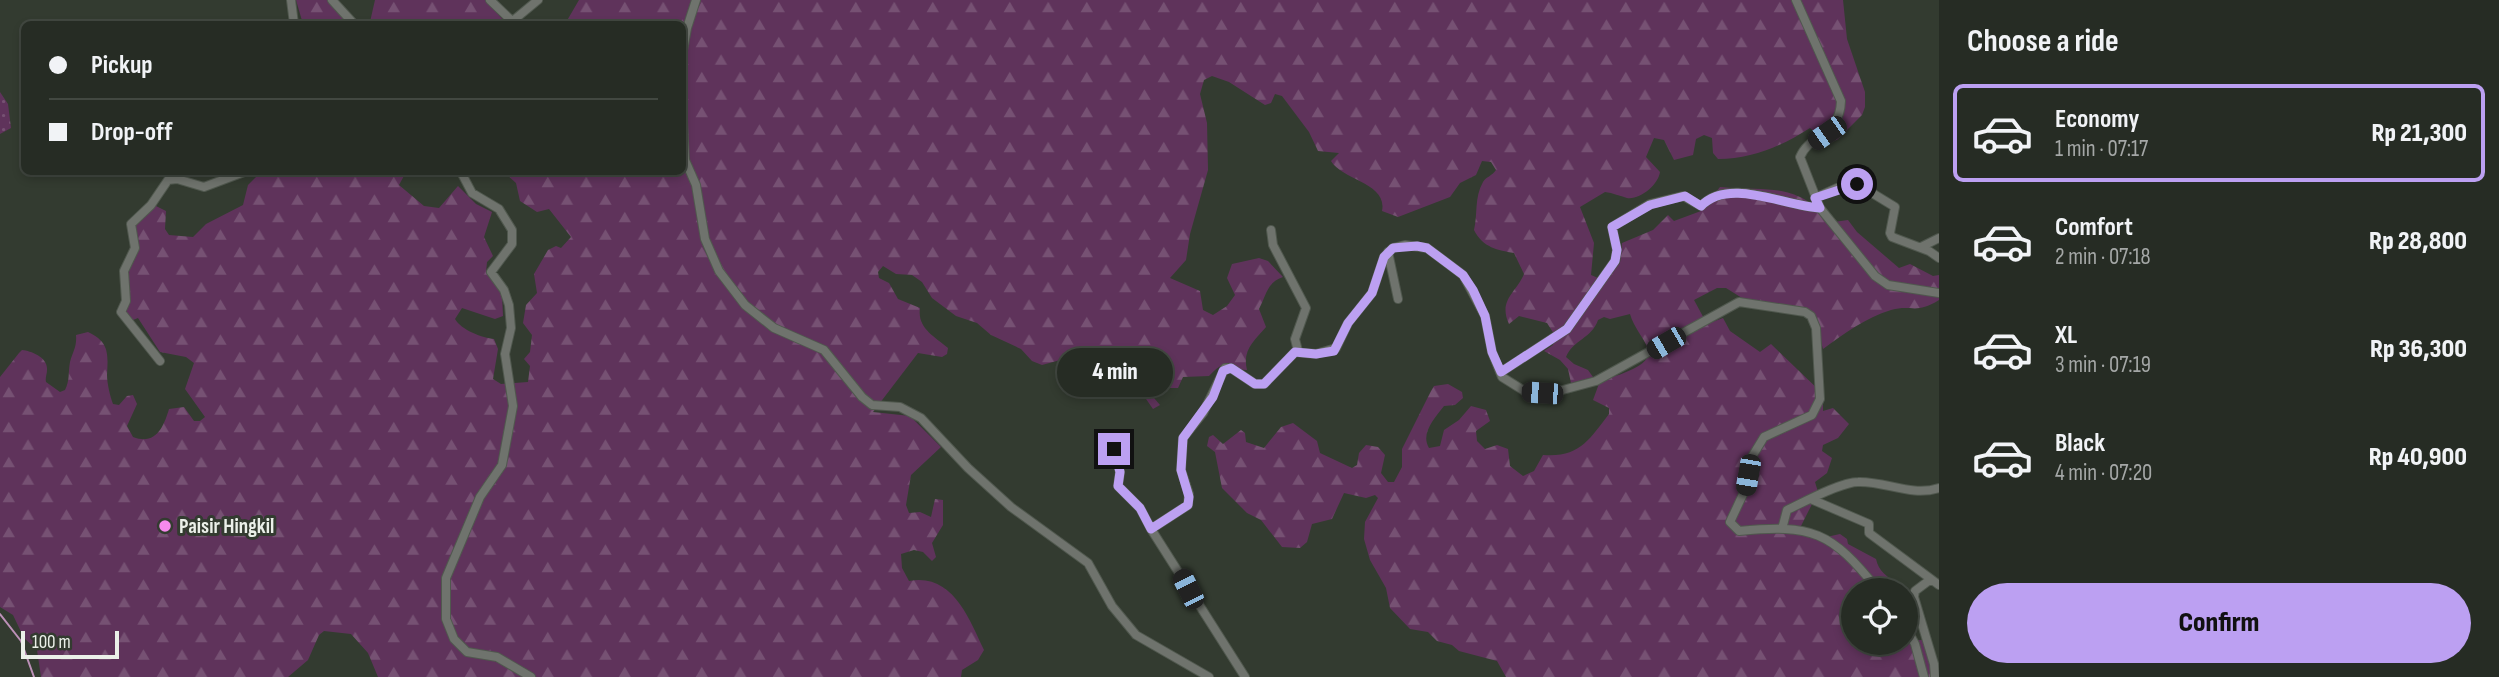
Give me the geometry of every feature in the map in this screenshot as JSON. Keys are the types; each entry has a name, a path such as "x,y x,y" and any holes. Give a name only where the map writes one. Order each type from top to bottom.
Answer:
{"street":[{"path":"291,0 294,21"},
{"path":"332,0 351,21"},
{"path":"490,0 510,21"},
{"path":"512,21 538,0"},
{"path":"686,34 696,0"},
{"path":"1796,0 1842,101 1832,127 1804,149 1800,157 1815,198 1820,208 1882,282 1939,293"},
{"path":"686,162 696,185 705,239 719,271 745,305 774,328 824,350 868,402 880,407 909,410 921,418 968,468 1011,507 1088,563 1112,606 1136,635 1209,677"},
{"path":"160,361 121,312 126,301 124,271 135,248 131,224 151,205 168,180 177,179 204,187 236,175"},
{"path":"463,175 472,193 499,209 512,230 512,244 491,272 504,290 509,305 512,328 505,354 513,407 502,466 480,497 446,578 446,620 454,639 467,652 497,657 531,677"},
{"path":"1815,198 1837,188 1859,185 1895,207 1890,233 1892,237 1921,247 1939,258"},
{"path":"1501,372 1560,336 1577,319 1615,261 1617,250 1612,227 1635,211 1685,196 1701,206 1709,198 1743,192 1756,193 1774,201 1801,207 1820,208"},
{"path":"1271,230 1273,245 1306,308 1296,339 1298,351"},
{"path":"1921,247 1939,238"},
{"path":"1298,351 1316,354 1336,348 1348,323 1372,293 1384,257 1388,252 1405,245 1427,248 1463,275 1485,316 1492,352 1501,372 1513,386 1526,392 1559,391 1597,381 1733,303 1746,301 1805,312 1816,328 1820,379 1817,405 1812,415 1764,438 1750,460 1745,490 1730,522 1739,531 1782,528 1810,530 1826,539 1866,578"},
{"path":"1388,252 1398,299"},
{"path":"1151,529 1188,505 1189,497 1181,470 1183,438 1213,397 1225,368 1231,368 1255,384 1264,384 1298,351"},
{"path":"1114,449 1120,472 1118,486 1140,508 1245,677"},
{"path":"1782,528 1787,510 1858,482 1920,491 1939,488"},
{"path":"1813,500 1868,524 1869,533 1936,581 1915,591 1914,597 1934,664 1935,677"},
{"path":"1918,655 1924,677"}],"green space":[{"path":"296,0 331,0 335,9 348,21 302,21"},
{"path":"375,0 485,0 504,21 370,21"},
{"path":"579,0 1843,0 1847,39 1865,92 1865,107 1862,115 1837,140 1825,142 1810,128 1766,150 1743,157 1718,159 1713,153 1712,138 1704,135 1696,139 1693,155 1674,160 1664,140 1654,138 1646,157 1660,172 1652,186 1643,194 1632,198 1605,192 1580,207 1594,243 1591,275 1605,281 1620,263 1622,243 1653,230 1668,215 1674,221 1701,211 1720,187 1768,189 1793,194 1806,200 1834,222 1848,220 1857,232 1899,268 1910,264 1933,276 1939,275 1939,300 1924,307 1898,308 1872,317 1823,349 1814,318 1793,306 1742,298 1726,288 1717,288 1694,300 1707,324 1723,318 1730,331 1760,352 1771,344 1823,394 1823,411 1833,408 1849,424 1838,438 1823,445 1822,451 1832,458 1827,473 1815,482 1818,492 1799,530 1822,538 1840,534 1847,539 1848,544 1876,559 1883,573 1889,578 1841,578 1841,655 1918,655 1918,640 1924,640 1934,677 1506,677 1497,661 1459,651 1452,645 1437,641 1428,632 1410,629 1390,608 1386,588 1370,560 1364,539 1365,522 1378,498 1375,495 1366,498 1344,493 1332,519 1312,524 1307,542 1300,548 1282,547 1261,520 1247,513 1222,488 1215,452 1207,446 1209,437 1213,435 1223,444 1241,430 1245,433 1246,442 1264,448 1281,427 1293,423 1317,441 1320,453 1352,468 1357,465 1359,453 1366,445 1378,447 1385,455 1381,473 1388,482 1394,482 1402,467 1402,449 1431,391 1434,386 1448,384 1462,392 1463,398 1455,405 1444,406 1433,421 1426,437 1429,448 1440,446 1444,430 1459,420 1471,406 1486,410 1490,421 1476,431 1477,441 1485,449 1497,445 1508,449 1510,466 1523,476 1534,471 1543,455 1566,454 1589,439 1609,414 1609,408 1593,400 1600,381 1639,366 1645,361 1648,349 1630,314 1610,319 1604,317 1598,320 1566,357 1588,370 1593,377 1571,383 1568,369 1560,360 1544,351 1553,345 1554,334 1547,323 1519,316 1509,324 1506,316 1507,303 1524,274 1514,253 1486,244 1474,230 1480,188 1484,180 1496,170 1491,162 1482,161 1476,175 1460,183 1450,197 1398,217 1382,211 1378,194 1344,173 1331,161 1339,153 1318,151 1309,132 1282,96 1275,94 1271,103 1265,105 1229,82 1212,76 1204,80 1200,94 1207,123 1208,170 1190,234 1186,260 1170,278 1200,291 1203,310 1213,315 1227,306 1235,295 1227,278 1232,264 1259,258 1268,261 1283,277 1270,286 1259,309 1266,327 1248,351 1247,370 1224,365 1209,376 1183,377 1178,388 1164,388 1155,393 1154,398 1160,405 1153,409 1144,396 1081,361 1064,359 1042,365 1032,361 1021,349 991,335 977,323 956,316 932,298 922,282 912,275 896,274 883,266 878,272 879,278 889,283 898,299 920,308 924,326 948,348 947,354 942,357 918,353 873,412 910,416 941,447 911,475 906,505 909,513 920,512 931,517 935,499 943,500 943,525 932,543 936,557 932,561 923,552 914,550 901,554 902,568 909,581 924,580 948,591 965,612 984,650 978,660 962,670 961,677 378,677 368,653 351,634 324,631 319,635 308,660 288,677 41,677 37,650 24,638 13,615 0,607 0,377 22,350 42,358 47,365 46,382 60,392 65,390 76,335 88,332 100,340 106,350 107,375 113,404 119,405 127,396 133,395 137,404 127,426 133,437 153,437 161,428 169,409 184,407 194,421 205,417 185,389 194,363 186,357 160,352 138,318 133,320 122,311 124,271 131,260 132,224 154,205 166,211 165,229 169,235 193,237 206,224 243,205 248,185 258,175 404,175 399,185 424,206 439,208 458,186 476,204 492,212 484,237 493,256 487,262 486,272 502,295 503,316 495,319 462,308 455,319 473,333 494,339 498,349 493,379 501,384 528,382 530,366 524,359 530,352 532,335 523,323 526,305 537,293 534,274 548,250 556,246 561,248 571,237 549,209 537,212 520,201 516,183 507,175 686,175 686,21 567,21"},
{"path":"0,92 8,104 11,128 0,134"}],"waterway":[{"path":"0,614 21,641 34,677"}],"place":[{"name":"Paisir Hingkil","path":"165,526"}],"route":[{"path":"1114,449 1120,472 1118,486 1140,508 1151,529 1188,505 1189,497 1181,470 1183,438 1213,397 1225,368 1231,368 1260,385 1268,382 1295,352 1316,354 1334,351 1348,323 1370,297 1384,257 1393,248 1405,245 1427,248 1450,268 1463,275 1485,316 1492,352 1501,372 1560,336 1577,319 1615,261 1617,250 1611,236 1612,227 1626,220 1635,211 1685,196 1694,205 1701,206 1714,196 1743,192 1756,193 1774,201 1801,207 1820,208 1815,198 1837,188 1857,184"}]}
